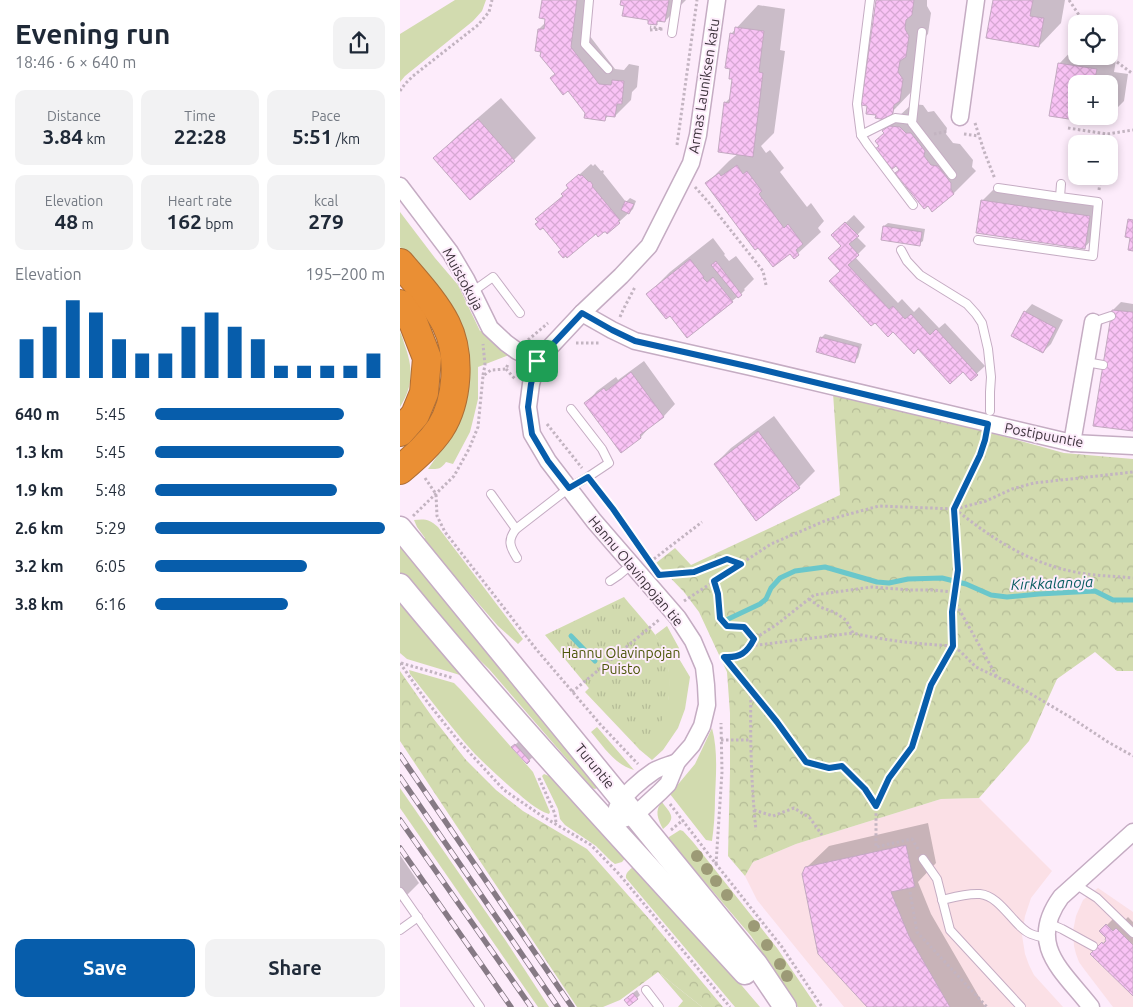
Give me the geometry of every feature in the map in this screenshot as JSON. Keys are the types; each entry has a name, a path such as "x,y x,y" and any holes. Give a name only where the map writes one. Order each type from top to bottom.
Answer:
{"highway":[{"path":"400,262 446,324 454,345 456,366 450,408 441,428 424,450 411,473"},
{"path":"400,304 412,322 427,358 424,393 414,415 400,432"}],"main road":[{"name":"Turuntie","path":"406,522 628,806 756,964 785,1007"},
{"name":"Turuntie","path":"400,585 608,824 777,1007"}],"street":[{"name":"Armas Launiksen katu","path":"582,313 649,246 692,163 698,135 717,0"},
{"path":"967,117 976,0"},
{"name":"Muistokuja","path":"401,183 450,252 490,328 517,351 537,361"},
{"name":"Postipuuntie","path":"582,313 635,341 989,418 1072,443 1133,446"},
{"name":"Hannu Olavinpojan tie","path":"582,313 537,361 528,407 532,434 548,461 594,521 638,560 678,618 693,642 704,667 707,704 702,726 692,745 677,762 668,784 628,806 608,824"},
{"path":"1072,443 1093,322"},
{"path":"1091,1007 1060,970 1053,958 1048,947 1047,930 1054,907 1061,897 1133,832"}],"lane":[{"path":"589,0 585,44 608,69"},
{"path":"672,33 677,0"},
{"path":"870,0 857,104 861,134 866,144 913,205"},
{"path":"922,32 912,124 952,175"},
{"path":"861,134 895,118 912,120"},
{"path":"1060,197 1061,184"},
{"path":"978,240 1093,256 1098,202 998,188"},
{"path":"901,250 907,261 920,275 968,304 982,323 988,349 991,376 989,418"},
{"path":"472,292 493,277 520,313"},
{"path":"1093,322 1110,316"},
{"path":"1086,362 1103,365"},
{"path":"517,558 510,542 511,535 516,529 569,488 608,463 602,449 571,409"},
{"path":"491,494 516,529"},
{"path":"610,581 638,560"},
{"path":"922,858 938,879 950,930 1021,1007"},
{"path":"1075,884 1097,898 1133,933"},
{"path":"400,892 480,1007"},
{"path":"942,900 963,895 982,894 998,903 1031,934 1062,929 1093,946"},
{"path":"400,930 418,917"},
{"path":"646,990 659,1007"}],"path":[{"path":"400,91 413,76 478,24 489,12 492,0"},
{"path":"677,147 696,0"},
{"path":"1068,0 1079,15"},
{"path":"1118,63 1133,74"},
{"path":"967,117 984,151 998,188"},
{"path":"1068,128 1107,134 1133,130"},
{"path":"692,184 763,272 766,285"},
{"path":"570,344 595,344 603,342 620,318 622,310 636,285"},
{"path":"406,522 454,476 469,449 478,427 483,376 490,370 506,369 517,351 552,320"},
{"path":"922,858 912,839 876,847 876,806 889,778 912,747 931,685 953,646 952,612 958,570 954,509 980,455 989,418"},
{"path":"546,422 613,509 639,547"},
{"path":"684,601 771,544 827,520 878,506 954,509 986,501 1012,489 1034,483 1133,472"},
{"path":"411,473 436,494 437,516 445,532 527,637 600,724 640,766"},
{"path":"954,509 980,529 1014,550 1040,562 1080,573 1133,578"},
{"path":"650,562 702,522"},
{"path":"659,575 694,572 727,559 741,564"},
{"path":"638,560 650,562 654,568"},
{"path":"714,581 718,594 720,618 727,626 744,627 754,639"},
{"path":"718,658 735,658 743,653 754,639 776,625 814,595 872,588 954,592"},
{"path":"809,599 820,607 834,612 846,620 853,633"},
{"path":"953,599 998,678"},
{"path":"572,692 661,618"},
{"path":"750,646 853,633 869,637 953,646 976,667 1026,691 1133,756"},
{"path":"724,657 777,722 806,762 829,768 842,766 865,789 876,806"},
{"path":"400,663 458,679"},
{"path":"400,663 425,699 456,738 504,790 542,816 592,845 619,874 730,1007"},
{"path":"751,690 752,791 756,830"},
{"path":"721,740 751,740"},
{"path":"536,770 555,814 556,824"},
{"path":"666,800 782,947 822,1007"},
{"path":"754,810 773,816 794,808 810,818 822,835"},
{"path":"668,833 683,820"},
{"path":"910,892 918,932 986,1007"}],"shaded area":[{"path":"979,798 1052,871 1031,898 1025,916 1022,935 1025,954 1034,975 1063,1007 844,1007 757,900 745,876 753,862 796,844 941,799"},
{"path":"1098,888 1133,912 1133,1007 1113,1007 1079,962 1076,954 1073,931 1076,916 1083,900"}],"green space":[{"path":"455,0 486,0 482,11 473,21 400,82 400,34"},
{"path":"400,212 458,285 480,331 486,332 509,355 478,367 478,399 470,432 453,464 446,462 437,469 428,469 460,421 466,402 470,366 466,344 449,310 400,247"},
{"path":"400,332 409,360 411,376 408,391 400,407"},
{"path":"833,393 1064,453 1133,459 1133,671 1117,671 1095,652 1057,679 1029,741 979,798 941,799 796,844 753,862 745,876 728,856 730,713 727,672 699,612 684,592 656,563 675,548 691,565 840,495"},
{"path":"414,520 427,520 438,527 523,639 518,644 498,626 423,540 425,538"},
{"path":"400,546 597,788 592,788 489,669 443,625 400,575"},
{"name":"Hannu Olavinpojan Puisto","path":"624,597 659,640 668,664 670,684 668,704 657,730 640,750 545,635"},
{"path":"400,603 460,675 407,659 400,653"},
{"path":"667,626 679,648 678,657 690,677 685,709 678,728 663,750 652,760 640,750 585,692 598,679 668,701 668,666 663,650 655,635"},
{"path":"409,670 454,683 460,689 533,772 550,812 549,814 527,801 475,754 450,725 410,674"},
{"path":"400,671 466,760 496,790 523,811 587,849 651,921 723,1007 702,1007 658,972 620,1000 603,1007 577,1007 400,741"},
{"path":"597,727 634,770 621,764 605,749 591,732"},
{"path":"712,728 716,762 715,814 712,841 706,840 670,794 695,764"},
{"path":"544,774 554,778 627,856 622,862 615,864 596,846 565,825 560,819 558,809 542,776"},
{"path":"400,788 506,941 549,1007 538,1007 400,808"},
{"path":"662,802 671,816 670,822 663,829 657,812"},
{"path":"680,830 693,842 777,948 817,1007 798,1007 751,936 669,840 669,837"},
{"path":"636,865 639,865 760,1007 735,1007 626,878 628,872"},
{"path":"658,972 702,1007 678,1007 683,1001"}],"building":[{"path":"542,0 577,0 571,47 599,84 611,85 612,80 624,81 622,104 617,104 615,117 606,116 605,121 584,118 585,113 568,91 563,95 550,78 555,74 540,56 541,52 535,51 538,29 544,29 545,19 539,18"},
{"path":"621,0 669,0 665,22 657,21 657,25 648,24 648,20 622,16 624,6 620,5"},
{"path":"876,0 914,0 912,15 906,20 905,29 909,36 906,57 900,61 898,72 903,79 900,101 894,105 893,113 886,120 875,118 876,115 866,114 867,106 861,105"},
{"path":"993,0 1033,0 1030,16 1044,18 1039,47 986,38"},
{"path":"735,27 764,31 759,72 763,73 753,157 718,152 724,102 729,103 732,79 729,79 730,69 725,68 730,33 734,34"},
{"path":"1058,63 1097,69 1096,75 1068,75 1068,119 1049,116"},
{"path":"478,119 515,161 470,200 433,158"},
{"path":"889,126 900,127 906,133 911,133 925,151 924,156 931,165 938,166 951,183 951,189 954,194 932,212 928,206 924,209 895,173 899,170 896,166 892,169 875,149 879,146 875,141 884,133 882,131"},
{"path":"737,165 743,174 747,171 762,191 759,194 784,228 788,224 803,244 796,250 799,255 794,259 790,254 773,267 758,248 755,250 705,183 719,173 721,176"},
{"path":"579,174 590,181 620,220 618,221 620,223 607,234 604,232 598,237 596,234 567,258 566,256 563,258 558,252 561,250 543,228 540,230 535,224 538,222 535,219 563,196 561,194 568,188 566,185"},
{"path":"981,200 1090,216 1085,249 976,233"},
{"path":"625,201 634,204 629,214 621,210"},
{"path":"1128,219 1133,220 1133,251 1128,250 1130,238 1125,237"},
{"path":"845,222 859,236 849,244 859,255 848,265 889,309 893,306 905,319 911,314 930,335 936,329 978,375 971,381 963,372 950,384 918,349 914,354 893,332 888,337 875,323 871,326 829,281 840,271 828,258 841,246 831,235"},
{"path":"883,226 922,232 920,246 881,240"},
{"path":"690,259 707,282 713,277 733,302 687,338 670,316 666,319 646,294"},
{"path":"716,261 742,295 738,298 711,265"},
{"path":"1112,310 1133,312 1133,431 1093,426"},
{"path":"1024,311 1056,328 1043,353 1011,336"},
{"path":"820,337 859,347 855,363 816,352"},
{"path":"631,372 664,417 640,435 641,438 621,453 584,403 604,388 606,391"},
{"path":"758,431 800,488 756,521 714,464"},
{"path":"515,744 530,761 527,764 511,747"},
{"path":"906,845 915,887 891,892 909,936 950,1007 867,1007 818,954 802,874 805,867"},
{"path":"1106,924 1113,931 1116,928 1133,945 1133,996 1090,954 1102,942 1103,944 1106,941 1106,938 1099,931"},
{"path":"633,993 638,999 629,1006 624,1000"}],"waterway":[{"name":"Kirkkalanoja","path":"724,621 760,604 766,599 771,588 780,578 795,571 825,567 877,582 889,583 908,579 942,578 966,584 991,595 1007,597 1095,591 1113,600 1133,600"},
{"name":"Kirkkalanoja","path":"571,636 595,661"}],"railway":[{"path":"400,755 572,1007"},
{"path":"400,777 558,1007"},
{"path":"400,820 531,1007"},
{"path":"400,848 511,1007"}],"route":[{"path":"582,313 635,341 988,424 980,455 954,509 958,570 952,612 953,646 931,685 912,747 889,778 876,806 865,789 842,766 829,768 806,762 777,722 724,657 735,658 750,646 754,639 744,627 727,626 720,618 718,594 714,581 741,564 727,559 694,572 659,575 588,477 569,488 548,461 532,434 528,407 537,361 582,313"}]}
